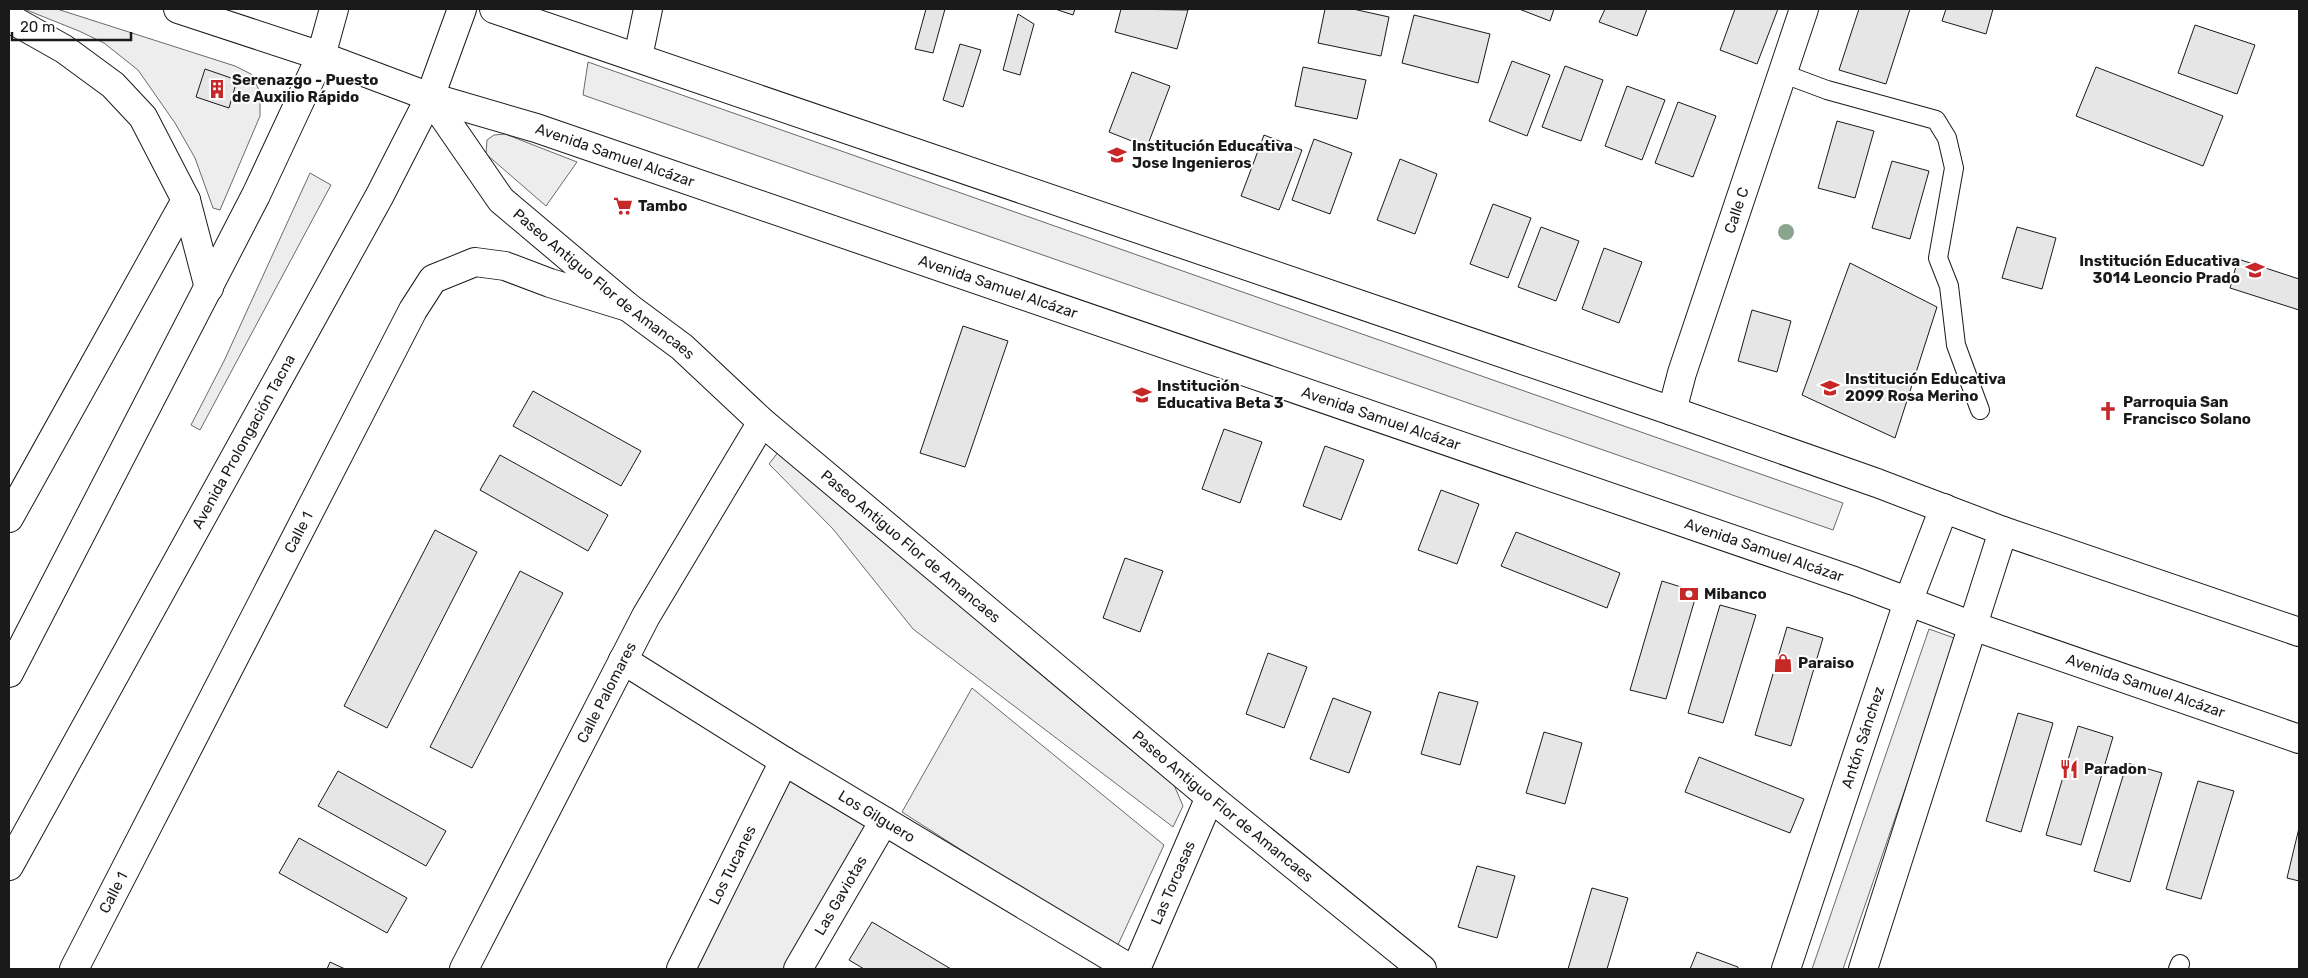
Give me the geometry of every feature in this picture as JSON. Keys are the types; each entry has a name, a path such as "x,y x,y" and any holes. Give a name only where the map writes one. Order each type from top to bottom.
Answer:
{"street":[{"name":"Avenida Samuel Alcázar","path":"178,9 320,56 430,97 536,128 1854,581 1972,626 2299,739"},
{"path":"9,673 256,196 320,56 334,9"},
{"name":"Avenida Prolongación Tacna","path":"9,866 380,195 430,97 462,9"},
{"path":"494,9 1672,411 1944,508 2003,531 2299,632"},
{"path":"638,57 648,9"},
{"name":"Calle C","path":"1672,411 1682,373 1784,74 1804,9"},
{"path":"9,18 64,49 113,85 143,117 186,200 209,288"},
{"name":"Paseo Antiguo Flor de Amancaes","path":"430,97 501,200 628,307 682,347 762,422 1210,798 1422,969"},
{"path":"9,518 186,200"},
{"name":"Calle 1","path":"74,969 413,310 433,279 474,262 498,265 628,307"},
{"name":"Calle Palomares","path":"464,969 646,616 762,422"},
{"name":"Antón Sánchez","path":"1786,969 1908,602 1944,508"},
{"path":"1863,969 2003,531"},
{"name":"Los Gilguero","path":"623,660 784,762 1131,969"},
{"name":"Los Tucanes","path":"681,969 784,762"},
{"name":"Las Torcasas","path":"1136,969 1210,798"},
{"name":"Las Gaviotas","path":"801,968 884,821"}],"lane":[{"path":"1784,74 1827,90 1936,120 1947,138 1954,168 1938,258 1949,286 1956,345 1980,410"}],"shaded area":[{"path":"24,9 57,9 235,66 251,74 260,92 260,116 220,210 213,208 195,158 175,123 138,70 104,43"},
{"path":"588,62 1843,503 1833,530 583,95"},
{"path":"505,134 577,162 546,206 486,154 487,140 494,135"},
{"path":"310,173 331,185 200,430 191,425 224,361"},
{"path":"779,451 1174,785 1183,806 1173,827 913,629 833,529 769,464"},
{"path":"1929,629 1957,639 1843,969 1812,969"},
{"path":"972,688 1164,845 1116,949 902,812"},
{"path":"789,777 870,826 785,969 693,969"}],"building":[{"path":"926,9 945,9 933,53 915,49"},
{"path":"1055,9 1075,9 1073,15"},
{"path":"1121,9 1188,10 1177,49 1115,32"},
{"path":"1325,9 1353,9 1389,17 1381,56 1318,43"},
{"path":"1519,9 1554,9 1550,21"},
{"path":"1605,9 1647,9 1637,36 1599,22"},
{"path":"1735,9 1778,9 1757,64 1720,50"},
{"path":"1859,9 1910,9 1886,84 1839,70"},
{"path":"1946,9 1993,9 1986,34 1942,21"},
{"path":"1018,14 1034,24 1020,75 1003,70"},
{"path":"1414,15 1490,34 1478,83 1402,63"},
{"path":"2195,25 2255,45 2237,94 2178,73"},
{"path":"960,44 981,50 963,107 943,100"},
{"path":"1512,61 1550,75 1527,136 1489,121"},
{"path":"1565,66 1603,80 1581,141 1542,127"},
{"path":"1303,67 1366,80 1357,119 1295,106"},
{"path":"2096,67 2223,116 2203,166 2076,116"},
{"name":"Serenazgo - Puesto de Auxilio Rápido","path":"205,69 237,80 229,108 196,97"},
{"path":"1132,72 1170,86 1147,147 1109,132"},
{"path":"1627,86 1665,100 1642,160 1605,146"},
{"path":"1678,102 1716,116 1693,177 1655,163"},
{"path":"1837,121 1874,131 1855,198 1818,188"},
{"path":"1264,135 1302,150 1279,210 1241,196"},
{"path":"1314,139 1352,153 1330,214 1292,200"},
{"path":"1400,159 1437,174 1415,234 1377,220"},
{"path":"1892,161 1929,171 1910,239 1872,228"},
{"path":"1493,204 1531,218 1508,278 1470,264"},
{"path":"1541,227 1579,241 1556,301 1518,287"},
{"path":"2017,227 2056,238 2042,289 2002,278"},
{"path":"1604,248 1642,262 1619,323 1582,309"},
{"path":"2238,259 2299,279 2299,310 2230,288"},
{"path":"1850,263 1937,307 1895,438 1802,395"},
{"path":"1752,310 1791,321 1777,372 1738,361"},
{"path":"963,326 1008,341 965,467 920,453"},
{"path":"533,391 641,451 621,486 513,426"},
{"path":"1224,429 1262,442 1240,503 1202,489"},
{"path":"1325,446 1364,460 1341,520 1303,506"},
{"path":"500,455 608,515 588,551 480,490"},
{"path":"1441,490 1479,504 1457,564 1418,550"},
{"path":"435,530 477,552 387,728 344,706"},
{"path":"1516,532 1620,573 1607,608 1501,566"},
{"path":"1125,558 1163,571 1140,632 1103,618"},
{"path":"520,571 563,593 472,768 430,747"},
{"path":"1662,581 1697,592 1666,699 1630,690"},
{"path":"1720,605 1756,615 1723,723 1688,713"},
{"path":"1787,627 1823,638 1791,746 1755,735"},
{"path":"1268,653 1307,667 1284,728 1246,714"},
{"path":"1439,692 1478,702 1460,765 1421,754"},
{"path":"1333,698 1371,712 1349,773 1310,759"},
{"path":"2018,713 2053,723 2021,832 1986,821"},
{"path":"2078,726 2113,737 2081,845 2046,835"},
{"path":"1544,732 1582,743 1565,804 1526,793"},
{"path":"1699,757 1804,799 1790,833 1685,792"},
{"path":"2127,763 2162,773 2130,882 2094,871"},
{"path":"338,771 446,831 426,866 318,806"},
{"path":"2198,781 2234,791 2201,899 2166,889"},
{"path":"2299,828 2299,881 2287,878"},
{"path":"299,838 407,898 387,933 279,873"},
{"path":"1477,866 1515,876 1497,938 1458,927"},
{"path":"1592,888 1628,898 1607,969 1568,969"},
{"path":"872,922 951,969 864,969 849,960"},
{"path":"1697,952 1738,967 1738,969 1690,969"},
{"path":"330,962 345,969 327,969"}],"place":[{"name":"Serenazgo - Puesto de Auxilio Rápido","path":"217,89"},
{"name":"Institución Educativa Jose Ingenieros","path":"1117,155"},
{"name":"Tambo","path":"623,206"},
{"name":"Institución Educativa 3014 Leoncio Prado","path":"2255,270"},
{"name":"Institución Educativa 2099 Rosa Merino","path":"1830,388"},
{"name":"Institución Educativa Beta 3","path":"1142,395"},
{"name":"Parroquia San Francisco Solano","path":"2108,411"},
{"name":"Mibanco","path":"1689,594"},
{"name":"Paraiso","path":"1783,663"},
{"name":"Paradon","path":"2069,769"}]}
